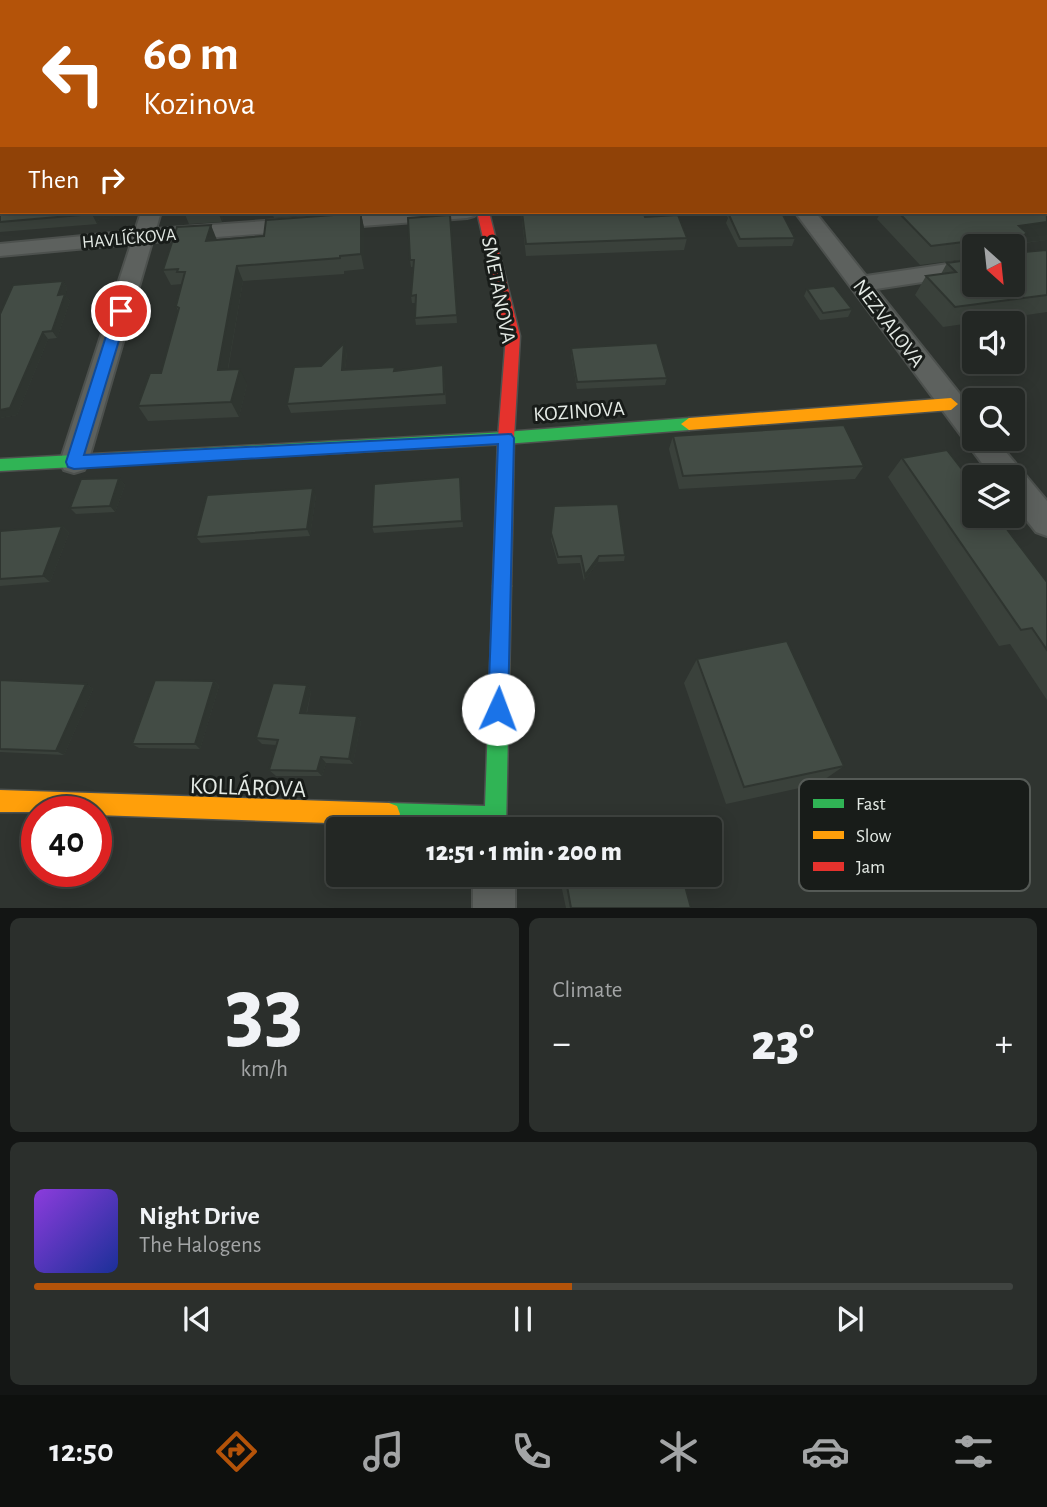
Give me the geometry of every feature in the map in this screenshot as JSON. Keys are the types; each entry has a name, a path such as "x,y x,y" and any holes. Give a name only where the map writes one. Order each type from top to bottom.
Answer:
{"street":[{"path":"74,462 150,214"},
{"name":"HAVLÍČKOVA","path":"0,250 144,236 440,214"},
{"name":"SMETANOVA","path":"482,214 513,336 506,438 495,817"},
{"name":"NEZVALOVA","path":"806,214 962,417"},
{"path":"859,284 962,269"},
{"name":"KOZINOVA","path":"0,466 506,438 951,404"},
{"path":"989,451 1000,465"},
{"path":"1025,496 1047,523"},
{"name":"KOLLÁROVA","path":"0,801 344,817"},
{"path":"494,887 494,908"}],"building":[{"path":"0,214 92,214 0,222"},
{"path":"361,214 361,254 237,266 218,370 240,369 231,402 138,406 150,373 161,373 179,308 176,306 185,272 177,272 178,269 163,270 177,227 211,225 206,241 264,236 266,220"},
{"path":"522,214 644,214 645,217 678,215 687,238 526,244"},
{"path":"783,214 795,238 740,239 729,215"},
{"path":"900,214 1047,214 1047,222 1019,226 1026,234 962,234 962,242 931,246"},
{"path":"450,215 457,315 415,318 416,295 411,296 414,260 410,260 408,218"},
{"path":"1047,251 1047,295 1026,298 1026,252"},
{"path":"962,261 962,298 1024,298 955,307 926,276 956,272 947,263"},
{"path":"63,281 58,295 65,294 52,331 43,332 10,408 0,410 0,314 13,285"},
{"path":"834,286 852,309 823,313 807,289"},
{"path":"344,343 342,370 395,367 394,371 443,365 444,394 287,404 294,367 321,366"},
{"path":"657,343 667,378 577,382 571,348"},
{"path":"844,425 864,466 683,476 673,436"},
{"path":"947,450 962,469 962,528 1006,528 1047,582 1047,650 1032,628 1021,630 902,458"},
{"path":"460,477 462,521 372,527 374,484"},
{"path":"119,478 110,506 70,508 81,479"},
{"path":"313,488 307,529 196,537 207,495"},
{"path":"618,504 625,555 599,556 585,575 581,556 558,557 551,533 554,506"},
{"path":"62,526 43,576 0,579 0,531"},
{"path":"787,641 844,766 744,787 697,659"},
{"path":"0,680 86,684 56,751 0,749"},
{"path":"155,680 214,681 195,744 132,744"},
{"path":"273,683 307,685 300,713 357,716 349,759 321,757 317,771 269,770 278,740 256,738"},
{"path":"567,887 685,887 691,908 571,908"}],"traffic: fast":[{"path":"0,465 506,438 689,424"},
{"path":"495,817 502,586"},
{"path":"389,814 468,817"}],"traffic: slow":[{"path":"689,424 951,404"},
{"path":"0,801 389,814"}],"traffic: jam":[{"path":"483,214 513,336 506,438 502,586"}],"route":[{"path":"121,311 74,462 506,438 498,709"}]}
